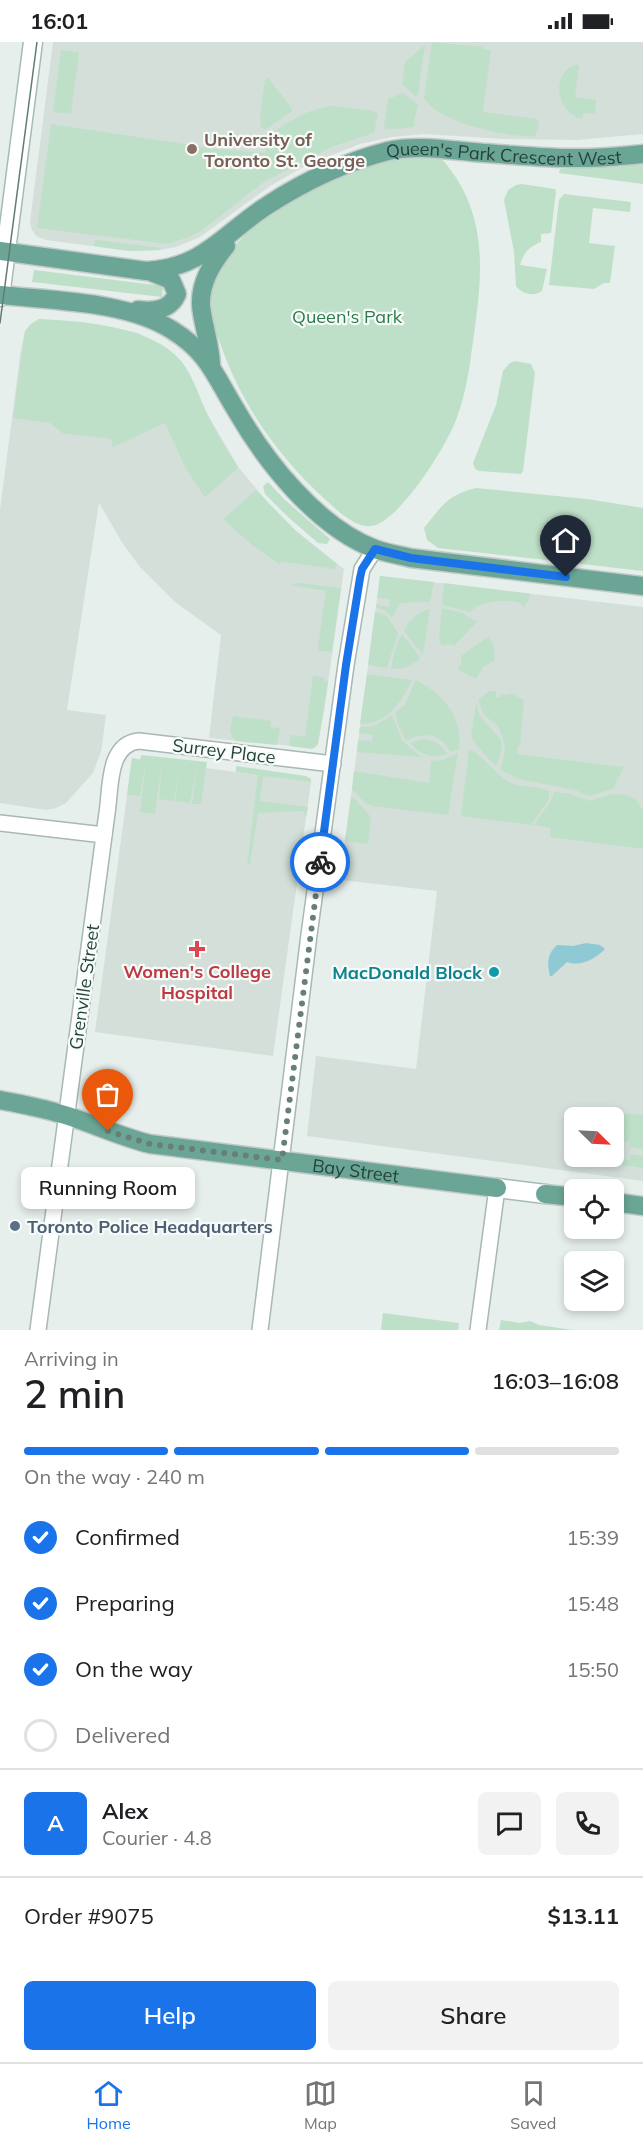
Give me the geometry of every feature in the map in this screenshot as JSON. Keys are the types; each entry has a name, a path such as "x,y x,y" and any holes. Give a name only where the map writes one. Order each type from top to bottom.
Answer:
{"main road":[{"path":"3,252 146,271 167,277 174,283 177,294 171,305 150,310 0,296 3,252 33,42"},
{"name":"Queen's Park Crescent West","path":"240,227 265,206 325,173 390,151 442,150 571,158 643,154"},
{"path":"146,271 170,268 194,259 240,227"},
{"path":"211,364 210,344 201,311 204,285 212,265 240,227"},
{"path":"114,308 142,315 172,329 195,346 211,364 248,431 286,480 331,522 375,549 419,559 643,586"},
{"name":"Bay Street","path":"0,1100 35,1106 150,1144 564,1196"},
{"path":"624,1203 643,1206"}],"street":[{"path":"260,1330 333,764 360,578 362,569 375,549"},
{"name":"Surrey Place","path":"119,752 126,744 139,741 333,764"},
{"name":"Grenville Street","path":"38,1330 113,765 119,752"},
{"path":"0,823 105,835"},
{"path":"478,1330 497,1188"}],"shaded area":[{"name":"University of Toronto St. George","path":"53,42 643,42 643,134 577,140 504,139 424,134 392,137 360,144 307,165 270,186 200,237 176,247 130,251 46,240 36,236 30,222"},
{"path":"39,319 116,328 138,333 168,349 184,366 209,417 239,468 275,511 344,569 324,712 318,744 315,748 209,738 221,635 175,602 140,567 123,544 99,503 67,710 106,715 101,752 93,773 66,803 46,810 0,803 0,510 21,349 25,331"},
{"path":"380,576 643,607 643,1181 307,1136 316,1056 416,1069 437,891 342,880 345,841"},
{"name":"Women's College Hospital","path":"132,758 311,782 273,1056 95,1032"}],"green space":[{"path":"432,42 483,47 483,49 491,50 483,112 537,119 539,124 535,136 508,134 475,127 458,122 432,107 424,98"},
{"path":"425,45 418,95 415,96 402,84 405,62"},
{"path":"61,50 79,52 71,114 53,112"},
{"path":"574,65 579,65 575,97 596,100 595,114 584,113 582,119 567,110 560,94 561,77"},
{"path":"268,78 292,111 265,130 261,127 260,117 265,80"},
{"path":"403,93 418,104 413,127 385,130 388,99"},
{"path":"335,106 374,111 378,114 374,133 334,146 265,181 201,231 189,237 168,244 37,228 51,124 217,149 266,153 263,140 265,137 290,121 316,109"},
{"name":"Queen's Park","path":"440,157 457,180 469,203 476,227 480,277 467,380 451,432 420,482 394,512 382,522 365,526 342,515 310,485 264,430 229,366 212,319 209,294 228,254 257,224 292,199 331,179 370,165 396,160"},
{"path":"643,164 643,184 559,173 560,169"},
{"path":"522,184 555,189 556,192 551,233 541,234 541,242 528,250 520,265 547,269 542,291 535,294 524,293 516,286 514,252 504,200 508,190"},
{"path":"564,194 631,202 630,212 593,208 589,243 615,246 610,283 604,283 594,289 549,285 559,200"},
{"path":"95,240 161,248 160,250 130,251 94,246"},
{"path":"34,270 163,286 162,297 32,282"},
{"path":"39,319 116,328 153,340 169,350 186,368 211,423 238,468 205,497 186,469 165,423 113,447 111,439 62,433 50,423 13,418 25,331"},
{"path":"515,361 531,364 535,373 523,471 521,474 479,471 475,469 473,463 496,405 503,371"},
{"path":"268,482 330,539 327,544 318,543 265,494 263,486"},
{"path":"476,488 587,499 643,508 643,571 438,548 427,540 424,528 441,508 458,494"},
{"path":"256,490 296,531 337,564 335,569 284,562 279,564 252,545 223,519"},
{"path":"380,576 434,582 430,602 400,603 392,618 387,612 376,607 376,605 389,607 390,599 377,598"},
{"path":"299,583 341,588 332,652 319,651 318,647 326,591 290,585"},
{"path":"444,583 531,594 524,608 520,603 501,601 480,605 470,612 442,605"},
{"path":"442,608 460,612 477,622 454,646 449,644 441,646 439,636"},
{"path":"430,609 423,655 404,631 414,617"},
{"path":"375,611 388,617 398,633 387,668 368,665"},
{"path":"401,635 419,656 419,660 405,668 391,669 394,653"},
{"path":"489,636 494,647 495,660 483,667 476,679 458,670 461,656"},
{"path":"367,674 412,680 398,704 386,716 370,723 360,724"},
{"path":"313,676 324,677 324,681 328,682 318,744 312,749 289,746 291,735 305,737"},
{"path":"416,680 435,692 449,707 458,726 459,749 451,752 442,741 425,735 406,741 395,712 404,706"},
{"path":"489,691 496,691 496,697 510,693 524,700 520,746 518,746 517,754 624,767 613,789 589,796 575,790 519,779 500,770 505,750 503,739 498,726 484,715 478,700"},
{"path":"476,703 480,716 501,740 502,749 496,767 471,736"},
{"path":"392,715 402,740 421,757 357,752 358,740 372,741 373,735 359,733 360,727 372,727"},
{"path":"233,716 271,721 270,727 280,728 277,745 235,741 230,732"},
{"path":"421,739 437,743 447,754 427,755 410,743"},
{"path":"469,749 511,783 549,791 549,799 531,825 461,816"},
{"path":"458,753 448,815 372,806 365,803 352,789 354,771 429,783 431,761 442,760"},
{"path":"141,755 207,762 201,804 192,804 197,767 190,803 175,801 180,765 174,801 159,799 162,762 155,814 140,812 146,760 140,796 127,795 132,758 140,760"},
{"path":"236,766 306,776 311,779 311,782 263,776 260,801 308,807 306,817 303,811 258,813 250,864 247,866 258,775 236,772"},
{"path":"554,792 570,794 590,801 612,794 626,795 636,800 643,810 643,849 550,837 551,828 535,825"},
{"path":"351,797 371,817 368,844 345,841"},
{"path":"624,1113 643,1115 643,1149 629,1147 630,1142 624,1141"},
{"path":"631,1154 643,1156 643,1168 624,1165 624,1159 630,1160"},
{"path":"383,1313 459,1323 458,1330 381,1330"},
{"path":"501,1320 520,1323 530,1321 539,1325 573,1330 499,1330"}],"water":[{"path":"586,943 600,945 605,949 588,961 567,962 550,976 549,959 557,945 573,946"}],"tram line":[{"path":"0,323 37,42"}],"way so far":[{"path":"108,1131 150,1144 282,1160 320,862"}],"place":[{"name":"University of Toronto St. George","path":"192,149"},
{"name":"Women's College Hospital","path":"197,949"},
{"name":"MacDonald Block","path":"494,972"},
{"name":"Running Room","path":"108,1131"},
{"name":"Toronto Police Headquarters","path":"15,1226"}],"route":[{"path":"320,862 360,578 362,569 375,549 411,558 566,577"}]}
